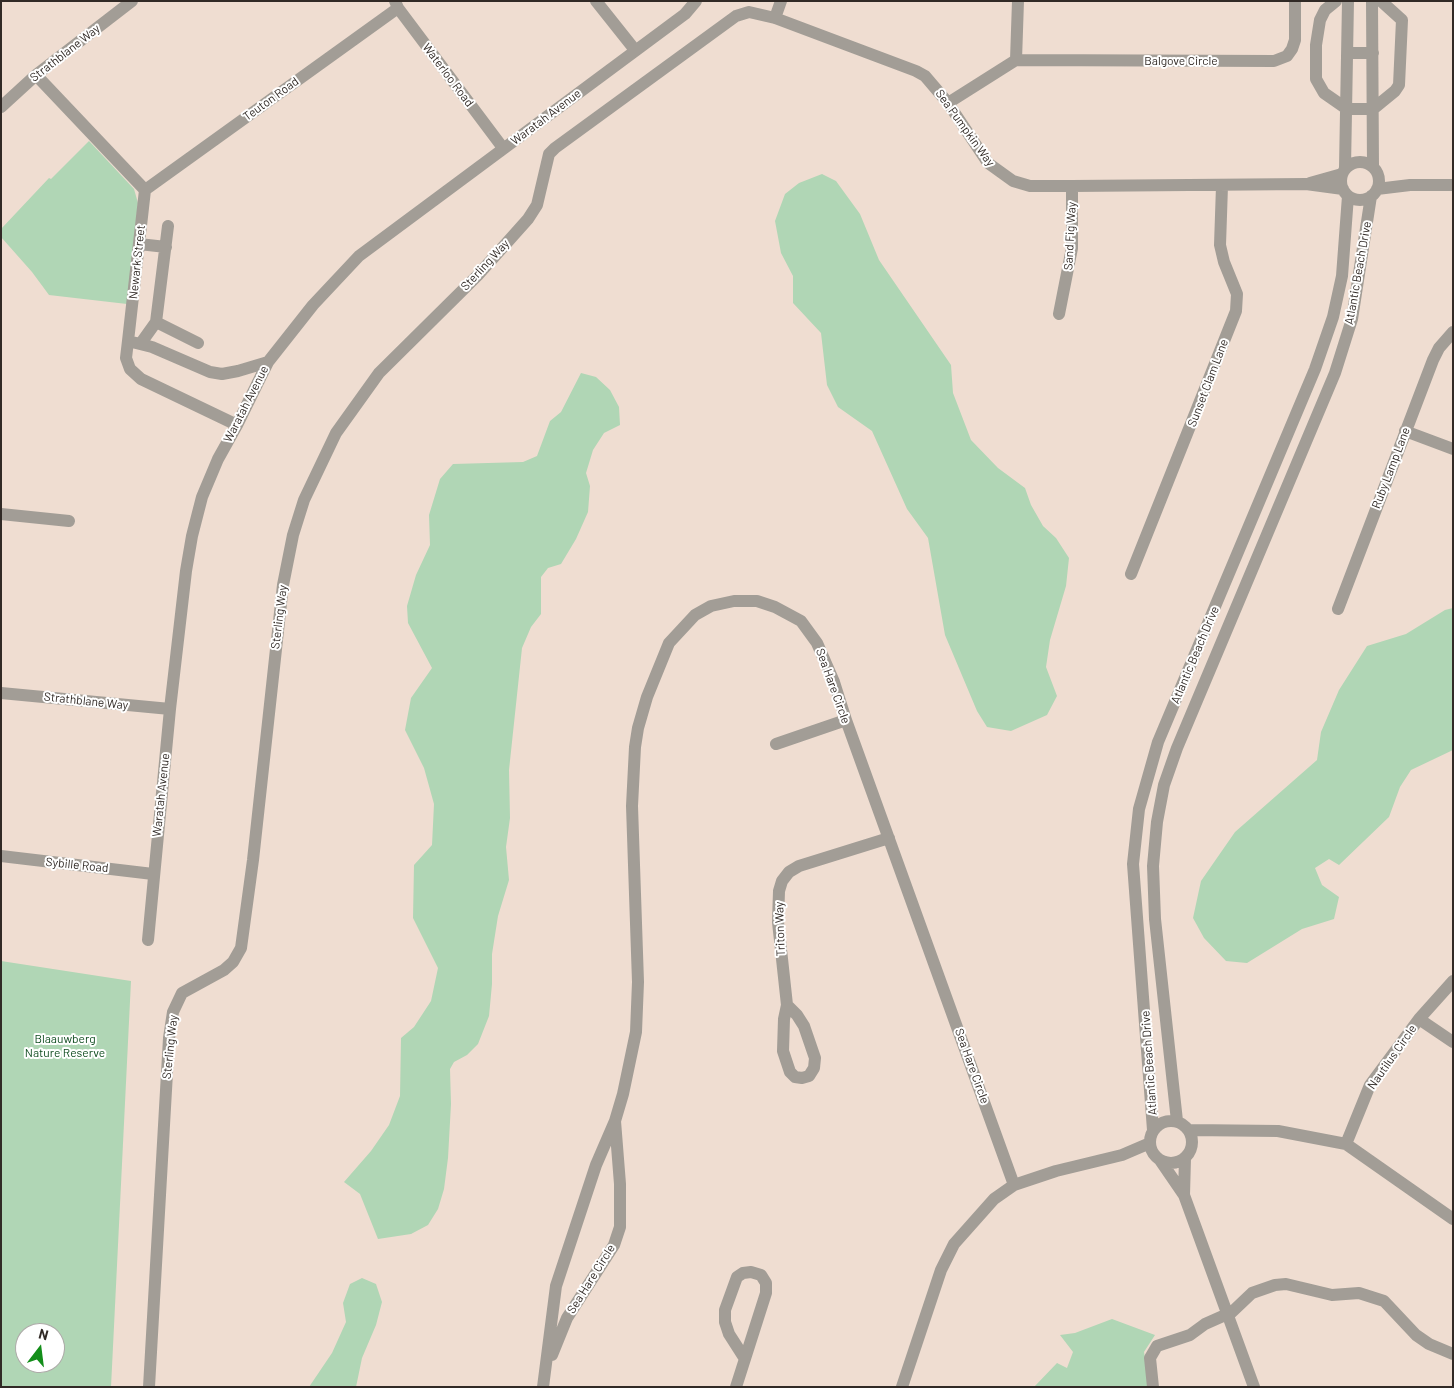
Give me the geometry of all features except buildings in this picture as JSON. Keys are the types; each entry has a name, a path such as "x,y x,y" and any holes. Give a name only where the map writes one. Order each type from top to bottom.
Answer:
{"street":[{"name":"Strathblane Way","path":"1,107 36,75 132,1"},
{"path":"596,1 635,50"},
{"name":"Waratah Avenue","path":"148,940 170,709 186,571 192,536 202,497 218,459 238,425 268,362 313,305 359,256 685,14 696,1"},
{"path":"775,18 781,1"},
{"path":"948,103 1016,60 1018,1"},
{"name":"Balgove Circle","path":"1016,60 1274,61 1287,56 1295,40 1295,1"},
{"path":"1336,1 1325,10 1320,20 1316,45 1316,79 1324,93 1347,110 1373,110 1399,85 1402,20 1381,1"},
{"path":"1348,1 1347,110 1344,171 1346,192 1360,200 1375,183"},
{"name":"Atlantic Beach Drive","path":"1177,1122 1155,918 1154,845 1164,785 1177,748 1326,393 1352,319 1375,183 1372,1"},
{"name":"Waterloo Road","path":"396,5 503,148"},
{"name":"Teuton Road","path":"145,190 396,5"},
{"name":"Sea Pumpkin Way","path":"757,12 916,71 934,85 988,163 1013,182 1030,186 1306,184 1346,192"},
{"name":"Sterling Way","path":"149,1387 169,1038 173,1012 182,993 224,970 233,962 241,948 253,860 283,585 293,535 304,500 336,433 379,373 478,274 528,219 537,205 550,154 555,148 736,16 757,12"},
{"path":"1348,53 1373,53"},
{"path":"36,75 145,190"},
{"path":"1344,171 1354,163 1364,162 1375,183"},
{"name":"Sea Pumpkin Way","path":"1306,184 1344,171"},
{"path":"1375,183 1453,185"},
{"name":"Sand Fig Way","path":"1059,314 1072,248 1072,186"},
{"name":"Sunset Clam Lane","path":"1131,574 1236,311 1237,294 1224,262 1220,245 1222,186"},
{"name":"Newark Street","path":"145,190 126,358 130,369 141,379 238,425"},
{"name":"Atlantic Beach Drive","path":"1155,1147 1133,864 1134,838 1143,789 1158,742 1309,386 1333,317 1342,276 1346,192"},
{"path":"141,343 156,322 168,226"},
{"path":"139,244 166,247"},
{"path":"156,322 198,343"},
{"name":"Ruby Lamp Lane","path":"1338,609 1433,360 1439,348 1453,332"},
{"path":"128,341 141,343 210,372 222,374 268,362"},
{"path":"1309,386 1326,393"},
{"path":"1406,431 1453,449"},
{"path":"1,514 70,521"},
{"path":"1234,563 1251,571"},
{"name":"Sea Hare Circle","path":"544,1381 552,1309 558,1278 596,1165 615,1121 632,1056 638,1012 632,806 635,747 647,697 670,642 695,614 711,606 734,600 757,601 776,607 801,621 817,643 834,682 846,720 1014,1185"},
{"name":"Strathblane Way","path":"1,692 170,709"},
{"path":"776,744 846,720"},
{"path":"1158,742 1177,748"},
{"name":"Triton Way","path":"787,1004 798,1015 811,1046 814,1068 809,1076 794,1076 786,1066 783,1033 787,1004 778,922 779,891 782,881 789,872 799,866 889,838"},
{"name":"Sybille Road","path":"1,856 153,874"},
{"path":"1138,920 1155,918"},
{"name":"Nautilus Circle","path":"1346,1144 1370,1085 1419,1019 1453,981"},
{"path":"1419,1019 1453,1042"},
{"name":"Sea Hare Circle","path":"544,1381 568,1318 614,1246 620,1227 620,1184 615,1121"},
{"path":"1155,1147 1164,1122 1177,1122 1191,1136"},
{"path":"1191,1136 1227,1132 1278,1131 1346,1144 1453,1219"},
{"path":"1155,1147 1173,1163 1185,1158 1189,1153 1191,1136"},
{"path":"902,1387 941,1270 954,1244 994,1199 1014,1185 1056,1171 1155,1147"},
{"path":"1155,1147 1184,1195 1254,1387"},
{"path":"1184,1195 1185,1158"},
{"path":"736,1387 766,1293 766,1283 760,1275 751,1272 743,1273 737,1278 725,1310 725,1322 744,1359"},
{"path":"1153,1387 1150,1358 1157,1346 1190,1335 1205,1324 1235,1310 1252,1293 1271,1285 1286,1284 1332,1294 1359,1293 1384,1301 1416,1335 1429,1344 1453,1354"}],"green space":[{"path":"89,141 134,189 138,203 127,304 49,295 32,272 1,237 1,229 49,178 51,179"},
{"path":"822,174 836,181 860,214 879,260 951,365 953,393 971,440 998,468 1025,488 1031,505 1043,526 1056,538 1069,558 1066,586 1050,640 1046,667 1057,696 1047,715 1011,731 987,727 977,711 945,635 928,538 907,509 872,431 838,407 827,385 821,333 793,303 793,276 781,253 775,221 785,194 799,183"},
{"path":"581,373 596,377 610,390 619,407 620,425 604,433 593,450 586,473 590,486 588,512 576,539 561,564 548,568 541,577 541,614 531,627 522,648 509,770 510,818 506,847 509,880 498,916 492,954 489,1016 478,1044 467,1055 454,1062 450,1069 451,1104 448,1158 444,1189 438,1209 428,1225 411,1234 378,1239 360,1194 344,1182 371,1151 389,1125 400,1096 401,1038 414,1027 431,1001 438,968 413,918 414,865 432,845 434,804 424,768 405,730 411,698 432,668 408,623 407,606 416,575 430,545 429,515 440,479 453,464 523,462 537,456 550,421 561,412"},
{"path":"1453,608 1453,750 1411,770 1400,787 1389,817 1339,865 1329,859 1315,868 1322,885 1339,897 1334,919 1302,929 1247,963 1226,961 1204,938 1193,918 1201,881 1235,832 1317,760 1321,732 1339,690 1367,646 1406,634 1445,610"},
{"name":"Blaauwberg Nature Reserve","path":"1,961 131,981 111,1387 1,1387"},
{"path":"362,1278 376,1284 382,1302 376,1325 362,1358 356,1387 309,1387 332,1353 346,1322 343,1303 350,1284"},
{"path":"1112,1319 1155,1335 1144,1352 1150,1387 1034,1387 1057,1363 1067,1368 1073,1352 1060,1335 1075,1333"}]}
